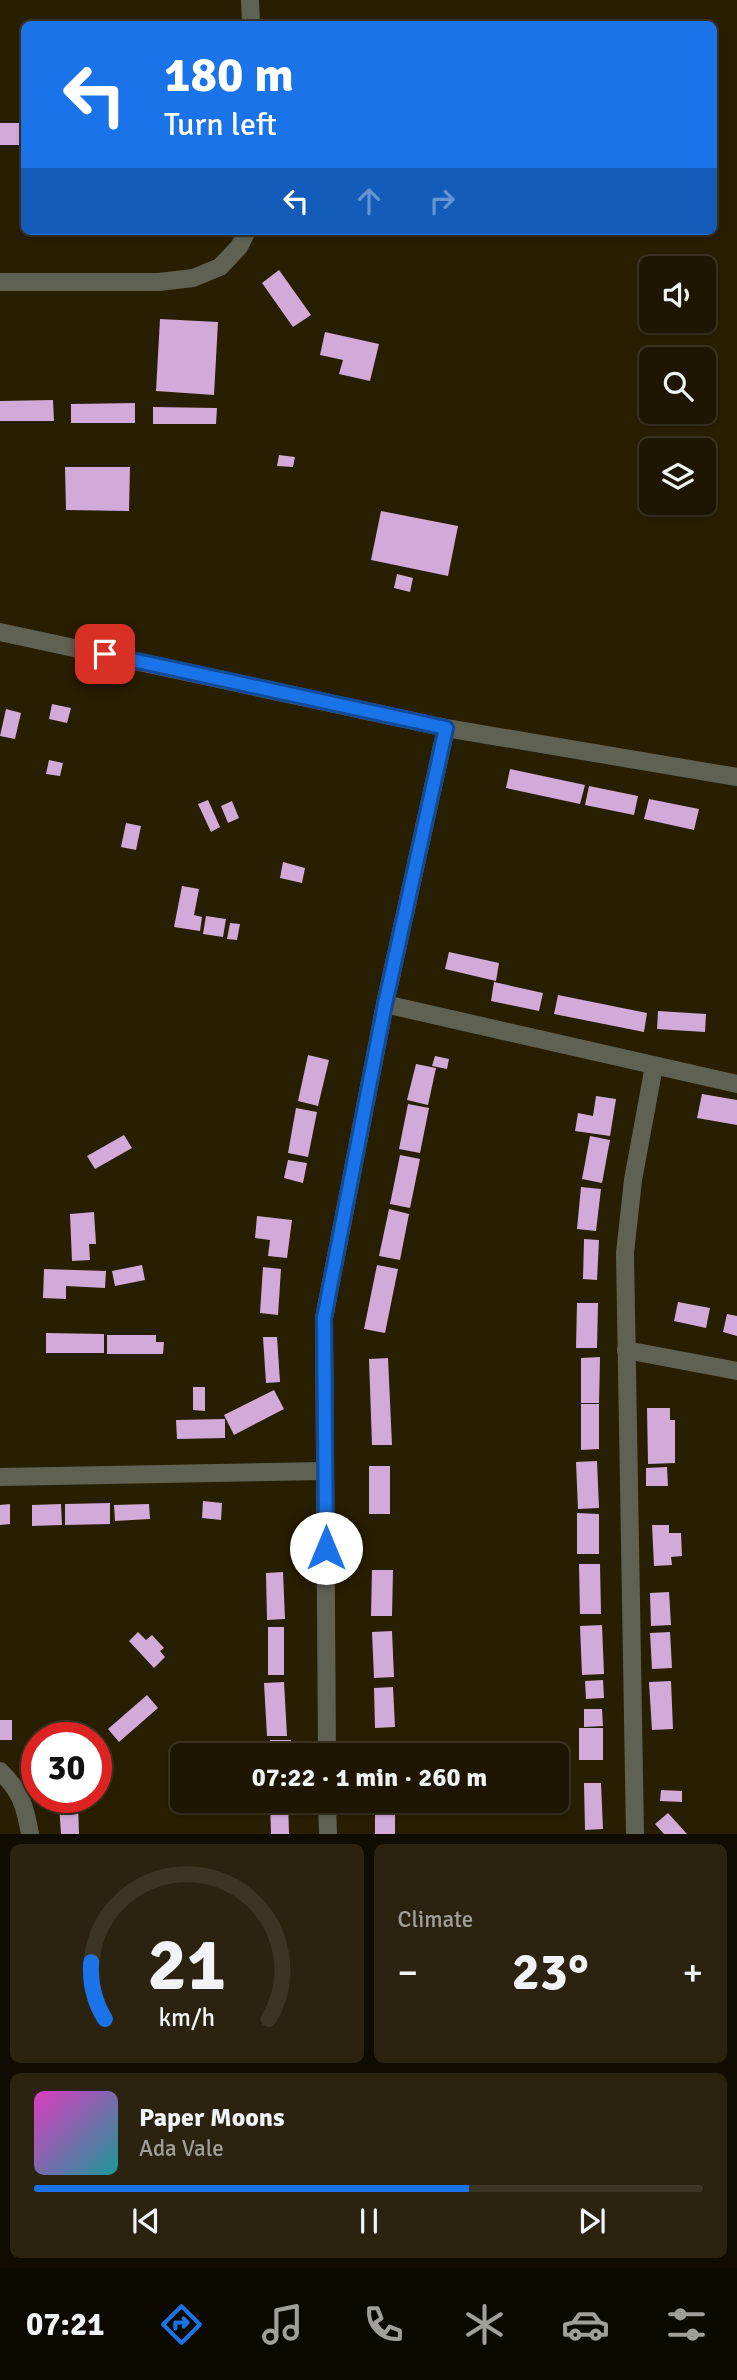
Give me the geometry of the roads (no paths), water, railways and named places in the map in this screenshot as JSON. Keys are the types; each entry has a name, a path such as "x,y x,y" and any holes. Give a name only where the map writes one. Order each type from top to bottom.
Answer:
{"street":[{"path":"250,0 251,21"},
{"path":"0,282 159,282 193,278 220,267 239,247 245,235"},
{"path":"0,632 446,728 737,778"},
{"path":"327,1743 324,1318 385,1004 446,728"},
{"path":"385,1004 737,1084"},
{"path":"635,1834 625,1253 628,1215 654,1066"},
{"path":"626,1350 737,1371"},
{"path":"0,1476 325,1471"},
{"path":"0,1771 15,1785 24,1806 30,1834"},
{"path":"327,1813 328,1834"}]}
